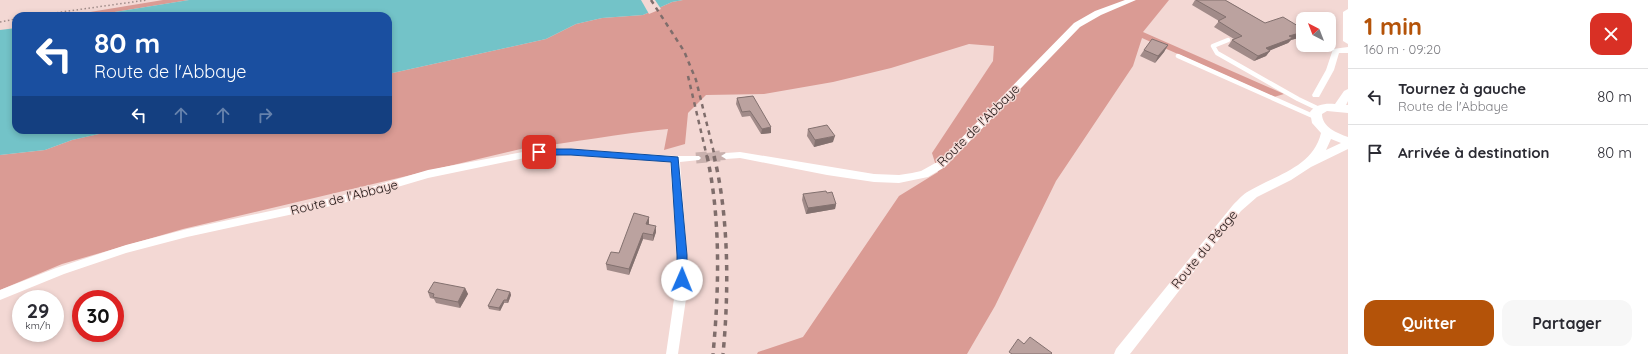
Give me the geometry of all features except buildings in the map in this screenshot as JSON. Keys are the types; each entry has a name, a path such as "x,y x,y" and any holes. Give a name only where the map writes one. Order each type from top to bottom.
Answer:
{"street":[{"name":"Route de l'Abbaye","path":"726,156 740,155 874,178 899,179 924,174 942,164 1077,25 1098,13 1132,0"},
{"path":"1348,12 1348,41"},
{"path":"1316,95 1330,70 1336,51 1348,50"},
{"path":"1348,93 1343,108 1326,107 1317,113 1319,124 1327,131 1348,141"},
{"name":"Route du Péage","path":"1306,165 1326,141 1327,131"},
{"name":"Route du Péage","path":"1121,354 1237,208 1252,195 1348,144"},
{"name":"Route de l'Abbaye","path":"0,295 60,271 126,249 244,220 340,200 428,174 539,152 571,152 675,159 696,158"},
{"path":"672,354 681,292 682,262 675,159"}],"lane":[{"path":"1228,40 1213,46 1217,53 1298,99 1317,113"},
{"path":"1178,56 1317,113"}],"path":[{"path":"62,12 147,0"},
{"path":"0,22 12,20"}],"shaded area":[{"path":"163,0 189,0 115,12 90,12"},
{"path":"683,0 1169,0 1143,32 1284,94 1274,97 1142,38 1133,66 1056,181 995,306 967,354 757,354 758,352 803,337 899,196 938,172 932,153 993,61 994,46 969,44 891,68 833,82 764,94 706,95 688,113 685,144 664,150 668,129 525,148 183,229 62,264 0,290 0,155 45,150 72,140 99,134 392,134 392,73 546,39 576,24 602,18 643,15 672,2"}],"water":[{"path":"189,0 683,0 672,2 643,15 602,18 576,24 546,39 392,73 392,12 115,12"},
{"path":"12,28 12,134 99,134 72,140 45,150 0,155 0,30"}],"pier":[{"path":"641,0 655,0 661,9 649,14"}],"tunnel":[{"path":"712,157 720,156"},
{"path":"712,157 726,156"},
{"path":"705,157 712,157"},
{"path":"696,158 712,157"}],"railway":[{"path":"651,0 684,51 696,80 715,157"},
{"path":"688,76 707,157"},
{"path":"707,156 715,205 718,255 717,305 713,354"},
{"path":"714,156 723,204 725,229 727,280 723,354"}],"route":[{"path":"539,152 571,152 675,159 682,255 682,280"}]}
